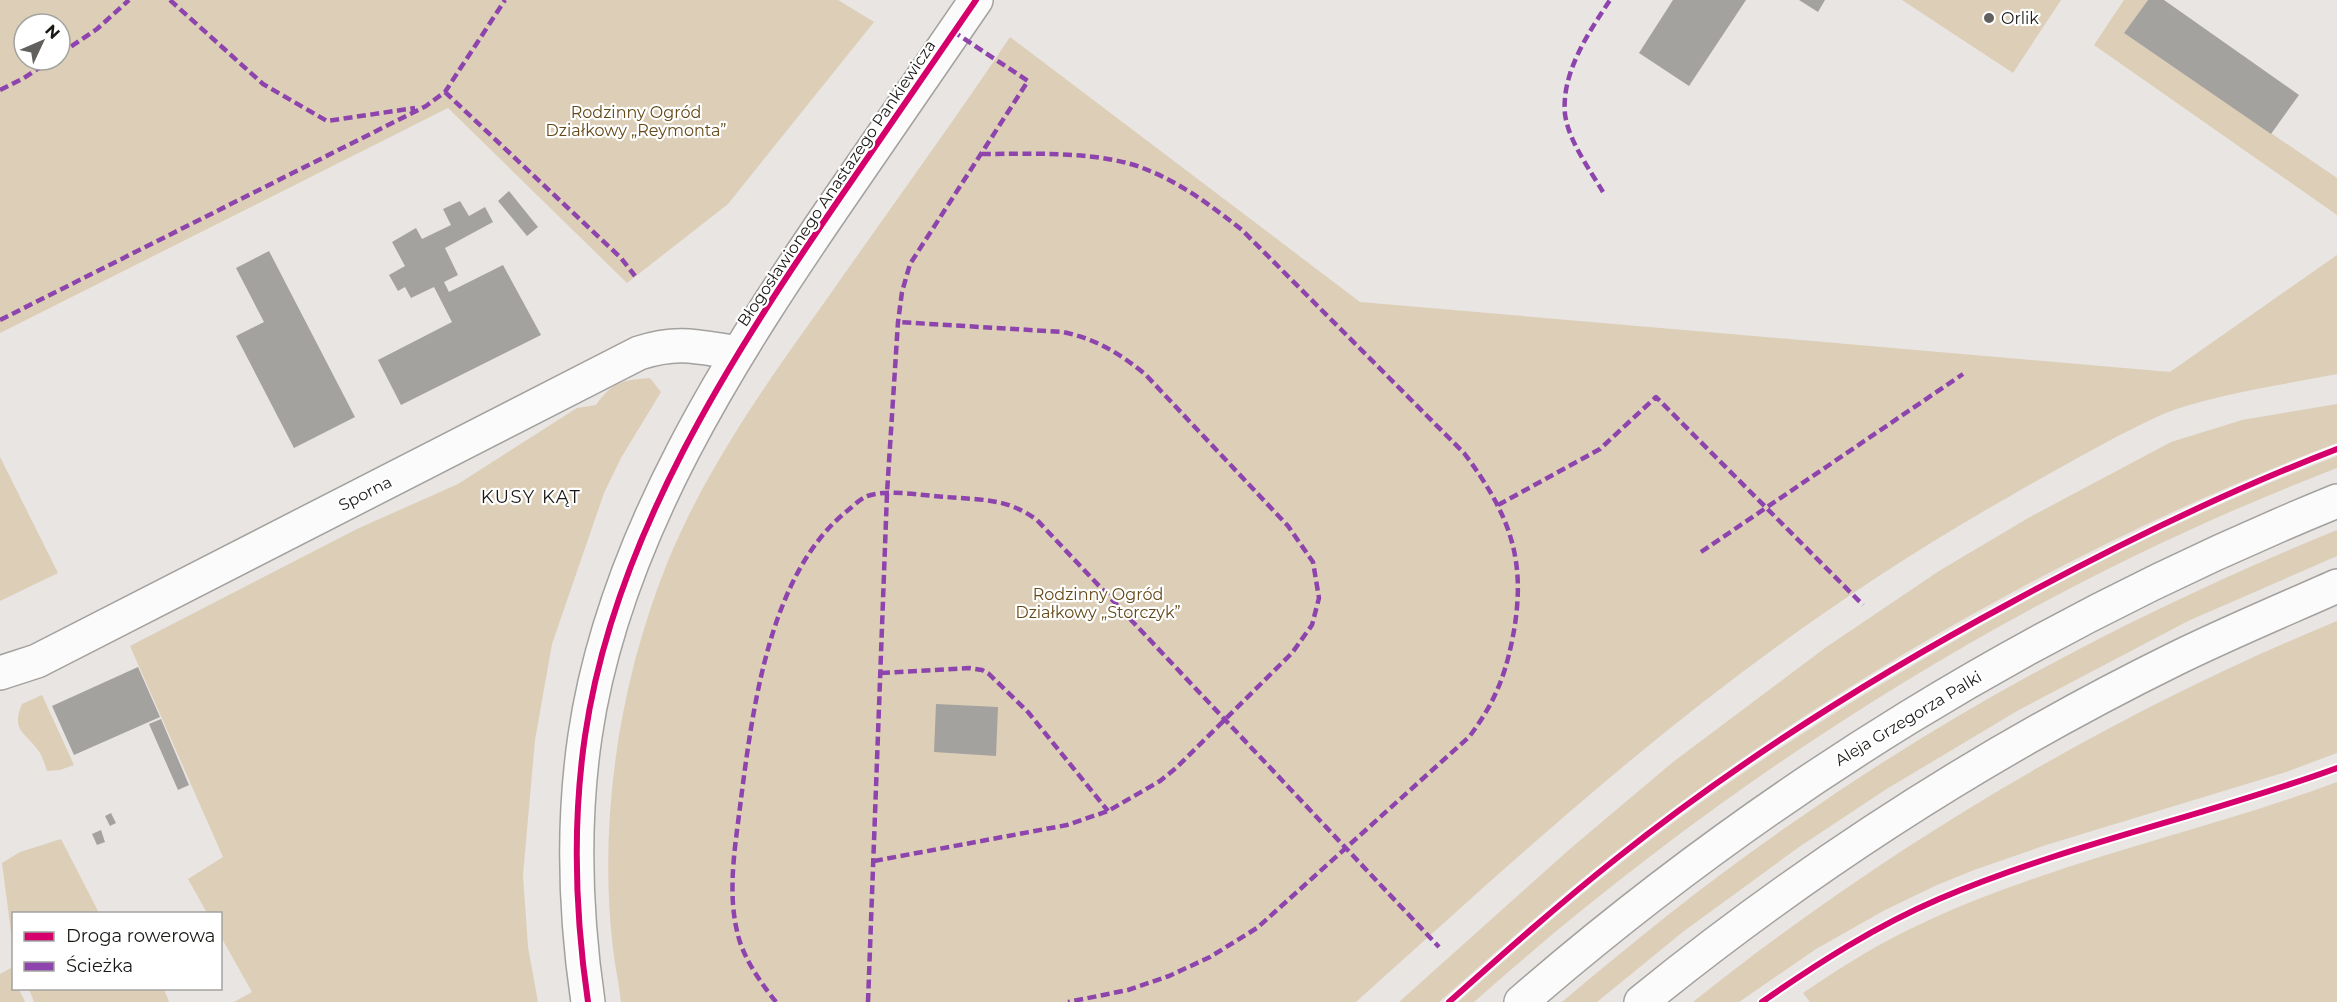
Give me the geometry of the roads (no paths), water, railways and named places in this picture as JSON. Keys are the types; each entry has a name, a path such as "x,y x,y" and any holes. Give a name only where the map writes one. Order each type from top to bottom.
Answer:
{"street":[{"name":"Błogosławionego Anastazego Pankiewicza","path":"588,1002 576,890 576,837 585,735 595,686 621,595 643,538 697,426 738,353 807,245 976,0"},
{"name":"Sporna","path":"0,673 37,662 639,353 656,347 681,344 738,353"},
{"name":"Aleja Grzegorza Palki","path":"1521,1002 1603,932 1713,847 1775,803 1899,722 1993,667 2172,573 2337,501"},
{"path":"1641,1002 1735,927 1798,882 1913,805 1974,768 2176,658 2337,586"}],"place":[{"name":"Orlik","path":"1989,18"}],"district":[{"name":"KUSY KĄT","path":"531,497"}],"park label":[{"name":"Rodzinny Ogród Działkowy „Reymonta”","path":"636,121"},
{"name":"Rodzinny Ogród Działkowy „Storczyk”","path":"1098,603"}]}
